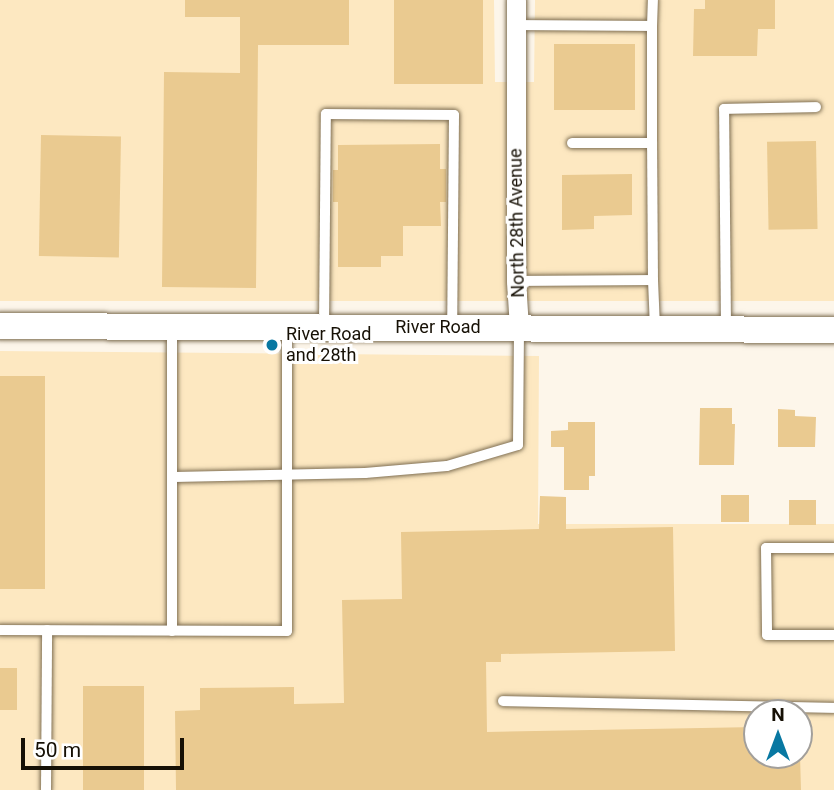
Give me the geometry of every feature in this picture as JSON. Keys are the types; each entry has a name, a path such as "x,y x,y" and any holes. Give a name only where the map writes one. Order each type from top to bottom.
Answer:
{"street":[{"name":"North 28th Avenue","path":"516,0 516,281 519,328"},
{"name":"River Road","path":"0,326 834,330"}],"lane":[{"path":"653,0 655,329"},
{"path":"516,25 652,26"},
{"path":"726,329 724,108 816,107"},
{"path":"324,327 326,114 454,115 452,327"},
{"path":"572,143 652,143"},
{"path":"516,281 653,280"},
{"path":"172,327 172,631"},
{"path":"0,630 287,631 287,327"},
{"name":"North 28th Avenue","path":"288,476 447,466 518,445 519,328"},
{"path":"174,477 288,476"},
{"path":"834,548 766,548 767,635 834,635"},
{"path":"46,790 47,630"},
{"path":"503,701 834,708"}],"shaded area":[{"path":"0,0 494,0 495,82 534,82 535,0 834,0 834,301 0,301"},
{"path":"0,351 539,356 538,524 834,524 834,790 0,790"}],"building":[{"path":"185,0 349,0 349,45 258,45 256,288 162,287 164,72 240,73 240,17 185,17"},
{"path":"394,0 483,0 483,84 394,84"},
{"path":"705,0 775,0 775,29 758,29 757,56 693,56 694,9 705,9"},
{"path":"554,44 635,44 635,110 554,110"},
{"path":"41,135 121,136 119,257 39,256"},
{"path":"816,141 818,229 769,230 767,142"},
{"path":"440,144 440,169 446,169 446,202 440,202 441,226 403,226 403,256 381,256 381,267 338,267 338,202 333,202 333,170 338,170 338,145"},
{"path":"632,174 632,215 594,216 594,229 562,230 562,175"},
{"path":"0,376 45,376 45,589 0,589"},
{"path":"700,408 732,408 732,424 735,424 734,465 699,465"},
{"path":"778,409 795,410 795,416 816,417 815,447 778,447"},
{"path":"568,422 595,422 595,476 589,476 589,490 564,490 564,447 551,447 551,431 568,430"},
{"path":"721,495 749,495 749,522 721,522"},
{"path":"540,496 566,497 566,529 673,527 675,651 501,654 501,662 486,662 487,732 743,727 743,769 800,769 801,790 176,790 175,711 200,710 200,688 294,687 294,704 344,703 342,600 402,599 401,532 539,529"},
{"path":"789,500 816,500 816,525 789,525"},
{"path":"0,668 17,668 17,710 0,710"},
{"path":"83,686 144,686 144,790 83,790"}],"place":[{"name":"River Road and 28th","path":"272,345"}]}
